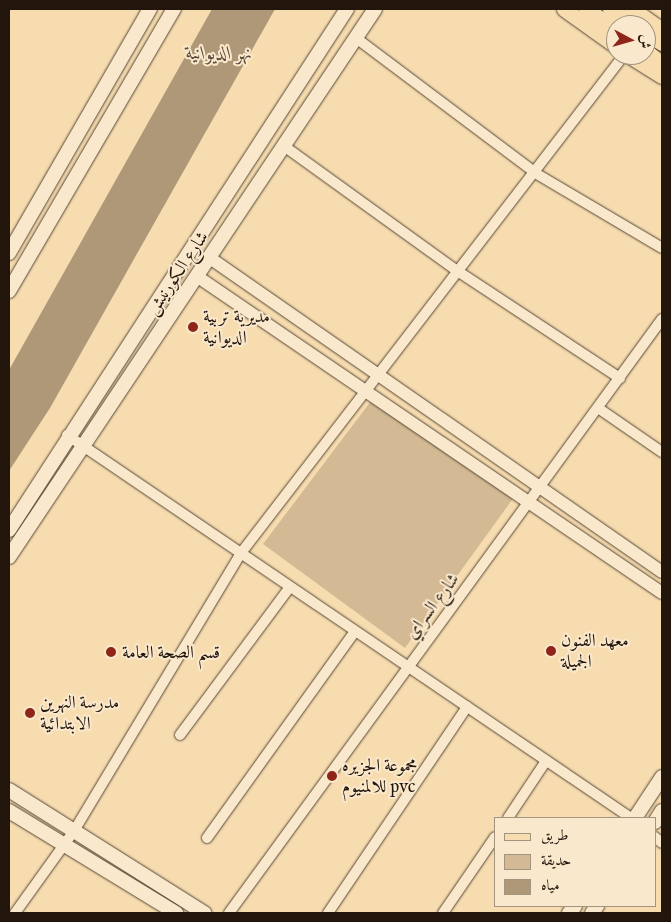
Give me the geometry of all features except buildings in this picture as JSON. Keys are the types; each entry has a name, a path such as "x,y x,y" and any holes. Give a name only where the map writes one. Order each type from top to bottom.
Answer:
{"main road":[{"path":"9,253 150,9"},
{"path":"9,292 174,9"},
{"name":"شارع الكورنيش","path":"9,530 67,435 348,9"},
{"name":"شارع الكورنيش","path":"9,557 85,446 375,9"},
{"path":"564,9 606,39"},
{"path":"586,9 606,22"},
{"path":"610,9 641,15"},
{"path":"644,65 662,76"},
{"path":"219,202 237,217"},
{"path":"82,413 86,428 99,424"},
{"path":"636,817 662,777"},
{"path":"9,790 204,913"},
{"path":"9,811 176,913"}],"street":[{"path":"356,38 536,174 662,248"},
{"path":"15,913 66,845 241,553 364,393 378,372 536,174 617,65"},
{"path":"284,146 459,272 620,378"},
{"path":"210,258 378,372 540,488 662,572"},
{"path":"198,276 364,393 662,594"},
{"name":"شارع السراي","path":"229,913 620,378 659,331 662,319"},
{"path":"598,408 662,452"},
{"path":"67,435 354,631 409,665 467,707 630,817"},
{"path":"180,735 290,587"},
{"path":"207,838 354,631"},
{"path":"328,913 467,707"},
{"path":"509,817 546,761"},
{"path":"443,913 493,840"}],"green space":[{"path":"371,401 517,493 405,648 263,544"}],"water":[{"name":"نهر الديوانية","path":"212,9 275,9 50,408 9,471 9,370"}],"place":[{"name":"مديرية تربية الديوانية","path":"193,327"},
{"name":"معهد الفنون الجميلة","path":"551,651"},
{"name":"قسم الصحة العامة","path":"111,652"},
{"name":"مدرسة النهرين الابتدائية","path":"30,713"},
{"name":"مجموعة الجزيره للالمنيوم pvc","path":"332,776"}]}
